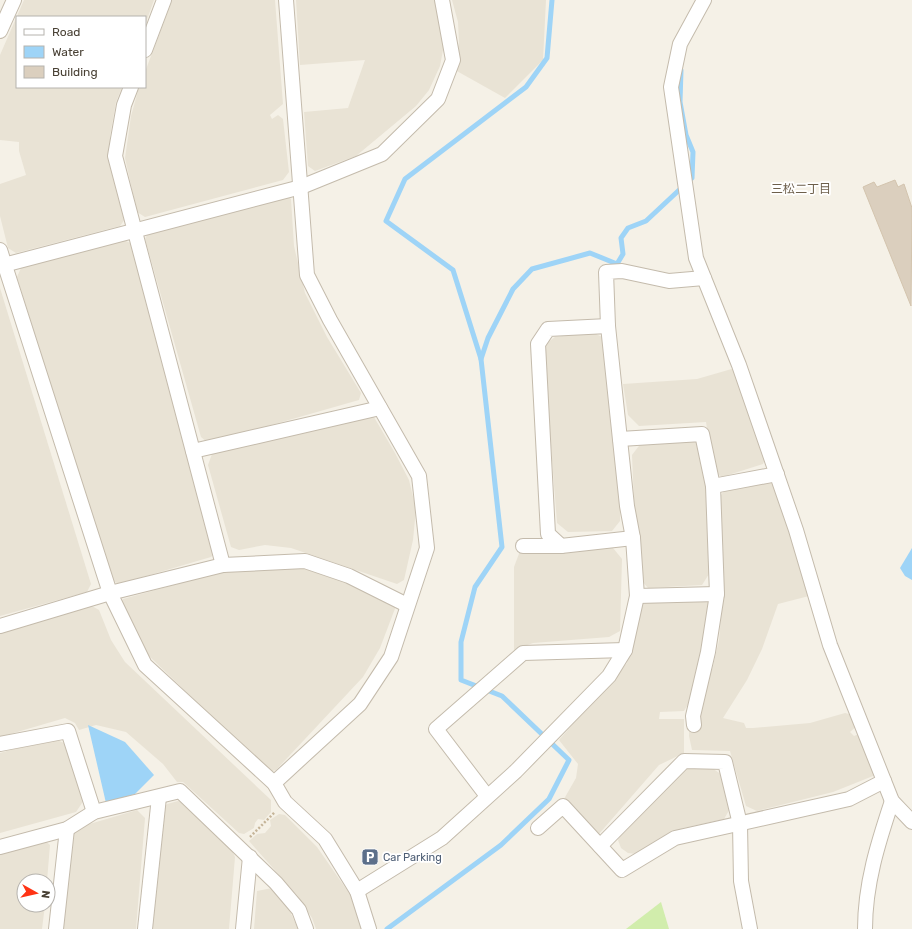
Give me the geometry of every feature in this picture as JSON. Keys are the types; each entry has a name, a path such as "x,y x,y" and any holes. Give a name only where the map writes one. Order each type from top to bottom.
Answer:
{"street":[{"path":"0,31 14,0"},
{"path":"146,47 164,0"},
{"path":"274,783 360,704 391,657 427,548 419,476 330,320 307,275 286,0"},
{"path":"3,266 301,188 382,154 438,99 453,60 442,0"},
{"path":"704,0 680,44 671,88 696,258 739,365 777,474 796,530 830,645 892,801 912,822"},
{"path":"131,88 124,105 115,156 223,565"},
{"path":"0,250 3,266 110,593 145,665 274,783 285,802 326,839 357,892 369,929"},
{"path":"357,892 442,838 516,771 609,676 625,650 637,596 633,538 627,506 608,326 606,272 622,271 669,281 704,278"},
{"path":"561,546 548,534 538,344 548,329 608,326"},
{"path":"193,451 380,408"},
{"path":"620,438 702,434 713,486 717,594 708,652 693,716 694,725"},
{"path":"713,486 777,474"},
{"path":"523,546 561,546 633,538"},
{"path":"0,626 110,593 223,565 305,561 349,576 407,605"},
{"path":"637,596 717,594"},
{"path":"487,796 436,729 523,653 625,650"},
{"path":"0,744 68,731 94,812"},
{"path":"600,846 684,762 725,762 740,824 741,881 750,929"},
{"path":"538,828 563,806 622,870 675,838 849,799 884,782"},
{"path":"0,847 67,829 94,812 180,791 276,883 298,910 306,929"},
{"path":"146,929 159,797"},
{"path":"865,929 865,908 875,850 892,801"},
{"path":"56,929 67,829"},
{"path":"243,929 245,852"}],"path":[{"path":"245,852 285,802"}],"shaded area":[{"path":"24,0 154,0 146,22 146,16 17,16"},
{"path":"172,0 275,0 283,104 270,115 272,119 278,115 283,119 289,172 283,180 145,217 137,212 125,158 131,116 139,88 146,88 146,69"},
{"path":"296,0 436,0 444,45 440,66 429,90 416,106 356,156 315,171 308,166 304,112 348,108 365,60 300,65"},
{"path":"452,0 546,0 543,60 505,98 455,70 459,43 458,22"},
{"path":"16,18 16,88 122,88 116,102 110,136 111,170 125,219 120,226 16,253 8,248 0,216 0,184 26,175 19,151 19,142 0,140 0,55"},
{"path":"284,194 291,199 294,246 305,293 327,337 361,393 359,400 208,443 201,437 145,239 149,231"},
{"path":"122,239 132,244 217,551 211,557 119,584 111,580 17,277 21,268"},
{"path":"0,288 91,584 87,592 0,616"},
{"path":"592,332 602,337 620,491 620,521 612,531 568,532 557,523 543,346 555,337"},
{"path":"735,368 765,459 763,464 722,477 714,472 706,422 639,426 628,415 623,384 697,379"},
{"path":"369,413 374,417 409,480 416,509 413,540 404,580 397,584 291,548 265,545 239,550 231,547 208,465 212,454"},
{"path":"694,440 702,448 706,485 709,574 702,585 648,588 637,575 632,455 642,442"},
{"path":"765,479 778,483 809,596 778,604 762,649 747,680 723,718 744,723 746,728 753,728 810,723 845,713 853,715 859,724 850,732 854,736 868,730 878,774 833,792 757,811 746,806 730,751 692,750 689,736 690,716 698,712 713,666 719,640 723,595 717,502 724,490"},
{"path":"613,548 622,559 620,631 609,637 533,643 514,650 514,567 520,551"},
{"path":"291,564 392,599 396,606 380,648 363,677 276,770 269,772 146,653 118,605 123,599 228,570"},
{"path":"708,599 710,602 707,632 693,696 684,711 660,712 659,719 684,719 684,753 659,765 598,835 564,799 576,778 578,764 559,740 627,663 640,606 650,600"},
{"path":"92,606 99,610 111,640 125,662 271,800 271,812 264,820 258,819 254,828 244,834 239,833 183,782 177,782 163,764 126,732 96,725 79,730 75,723 65,718 0,737 0,633"},
{"path":"53,738 66,744 84,800 76,812 0,833 0,753"},
{"path":"690,767 712,768 722,775 731,807 724,819 683,828 636,854 628,853 621,848 618,840 621,834 683,769"},
{"path":"178,801 185,803 231,848 235,857 229,929 151,929 159,816 167,804"},
{"path":"137,810 145,818 136,929 60,929 68,838 76,828"},
{"path":"279,814 285,815 317,847 356,903 366,929 316,929 312,918 297,895 249,841 257,834 265,833 271,826 270,820"},
{"path":"42,838 50,845 48,873 16,873 16,913 44,913 42,929 0,929 0,850"},
{"path":"272,888 289,909 298,929 254,929 257,891"}],"green space":[{"path":"661,902 669,929 626,929"}],"water":[{"path":"912,548 912,580 905,576 900,568"},
{"path":"88,725 125,742 154,775 135,794 106,803"}],"building":[{"path":"895,180 898,187 904,184 912,208 911,306 863,187 874,182 877,187"}],"waterway":[{"path":"387,929 501,845 549,799 569,760 502,696 461,680 461,642 475,587 502,547 481,359 453,270 386,221 405,179 526,87 547,58 552,0"},
{"path":"481,359 488,338 513,289 532,269 590,253 617,264 623,254 621,238 628,228 646,221 692,178 693,152 686,135 680,102 681,70"}],"place":[{"name":"Car Parking","path":"370,857"}],"district":[{"name":"三松二丁目","path":"801,189"}]}
